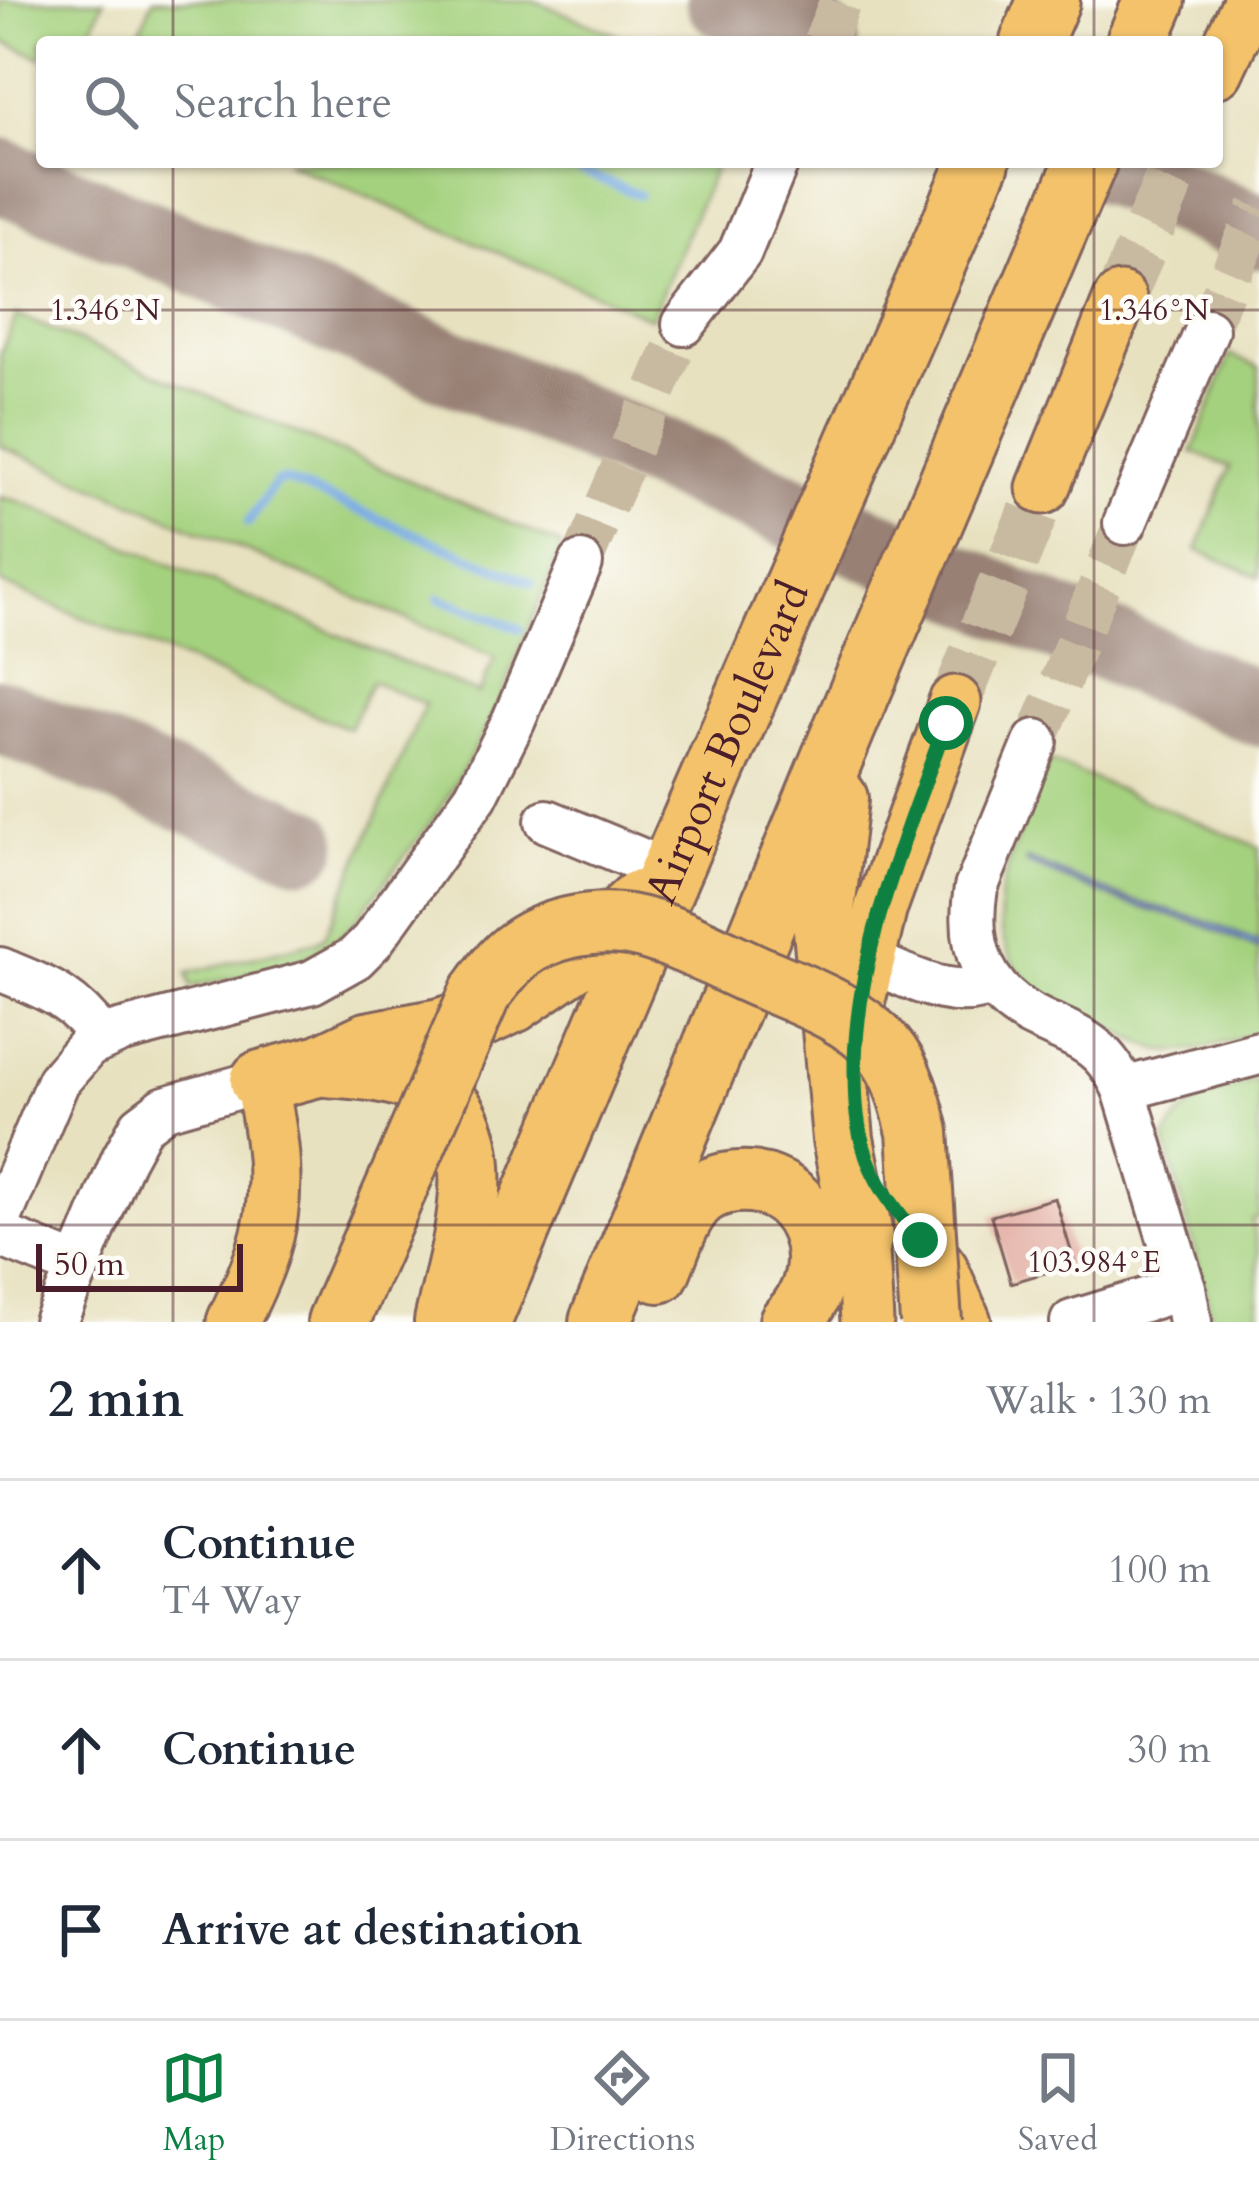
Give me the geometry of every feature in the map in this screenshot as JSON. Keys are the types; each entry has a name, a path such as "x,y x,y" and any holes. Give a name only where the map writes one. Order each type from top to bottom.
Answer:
{"highway":[{"path":"1034,36 1049,0"},
{"path":"1140,36 1155,0"},
{"name":"Airport Boulevard","path":"481,1322 670,872 976,168"},
{"path":"600,1322 845,727 1083,168"},
{"path":"845,727 823,919 843,1139 862,1236"},
{"path":"261,1081 321,1065 368,1043 480,1017 513,1002 578,958 670,872"},
{"path":"338,1322 480,994 518,950 570,927 626,925 660,934 828,1007 859,1025 886,1051 911,1102 918,1132 931,1322"},
{"path":"321,1065 376,1070 430,1089 461,1126 472,1178 445,1322"},
{"path":"623,1322 653,1287 689,1206 715,1186 750,1183 787,1196 801,1210 817,1245 814,1285 806,1305 790,1322"}],"main road":[{"path":"1223,58 1250,0"},
{"path":"1043,488 1120,298"},
{"path":"867,1322 856,1033 881,907 955,702"},
{"path":"243,1300 268,1232 276,1180 261,1081"},
{"path":"856,1118 876,1178 942,1268 965,1322"}],"lane":[{"path":"684,324 740,252 775,168"},
{"path":"1125,523 1207,330"},
{"path":"0,1218 58,1081 88,1046 119,1031 312,982 356,958 372,941 476,796 581,563"},
{"path":"1036,742 976,888 972,911 976,952 993,984 1016,1008 1089,1044 1115,1071 1187,1305 1072,1322"},
{"path":"547,821 670,872"},
{"path":"867,960 946,990 973,991 993,984"},
{"path":"0,969 60,994 102,1038"},
{"path":"1124,1089 1259,1053"},
{"path":"55,1322 141,1126 177,1104 261,1081"},
{"path":"0,1235 79,1267"},
{"path":"212,1322 243,1300"}],"green space":[{"path":"0,0 104,0 89,36 36,36 36,55 0,40"},
{"path":"153,0 533,0 620,36 138,36"},
{"path":"300,168 714,168 651,318"},
{"path":"17,315 562,545 497,708 439,811 353,924 318,951 256,973 191,987 187,973 325,936 425,704 372,681 349,729 0,583 0,497 479,694 495,657 0,446 0,354"},
{"path":"1230,355 1259,368 1259,577 1197,550 1230,467 1192,452"},
{"path":"1049,761 1259,847 1259,942 1026,863 1259,949 1259,1033 1196,1050 1158,1050 1053,1001 1023,977 1004,939 1001,897 1012,853"},
{"path":"1259,1079 1259,1217 1251,1220 1259,1250 1259,1322 1211,1322 1165,1139 1193,1105"}],"water":[{"path":"1027,859 1123,898 1205,921 1259,942 1259,949 1203,925 1122,902 1026,863"}],"building":[{"path":"1055,1198 1075,1264 1011,1283 991,1216"}],"waterway":[{"path":"574,168 639,195"},
{"path":"248,523 276,482 285,480 532,583"},
{"path":"439,598 520,629"}],"taxiway":[{"path":"723,0 808,36"},
{"path":"1112,168 1259,232"},
{"path":"0,175 1259,709"},
{"path":"0,716 301,843"}],"tunnel":[{"path":"826,36 841,0"},
{"path":"1120,299 1175,168"},
{"path":"1207,330 1259,208"},
{"path":"581,563 684,324"},
{"path":"955,702 1043,488"},
{"path":"1036,741 1125,523"}],"route":[{"path":"920,1240 891,1204 863,1148 856,1118 856,1033 881,907 946,723"}]}
